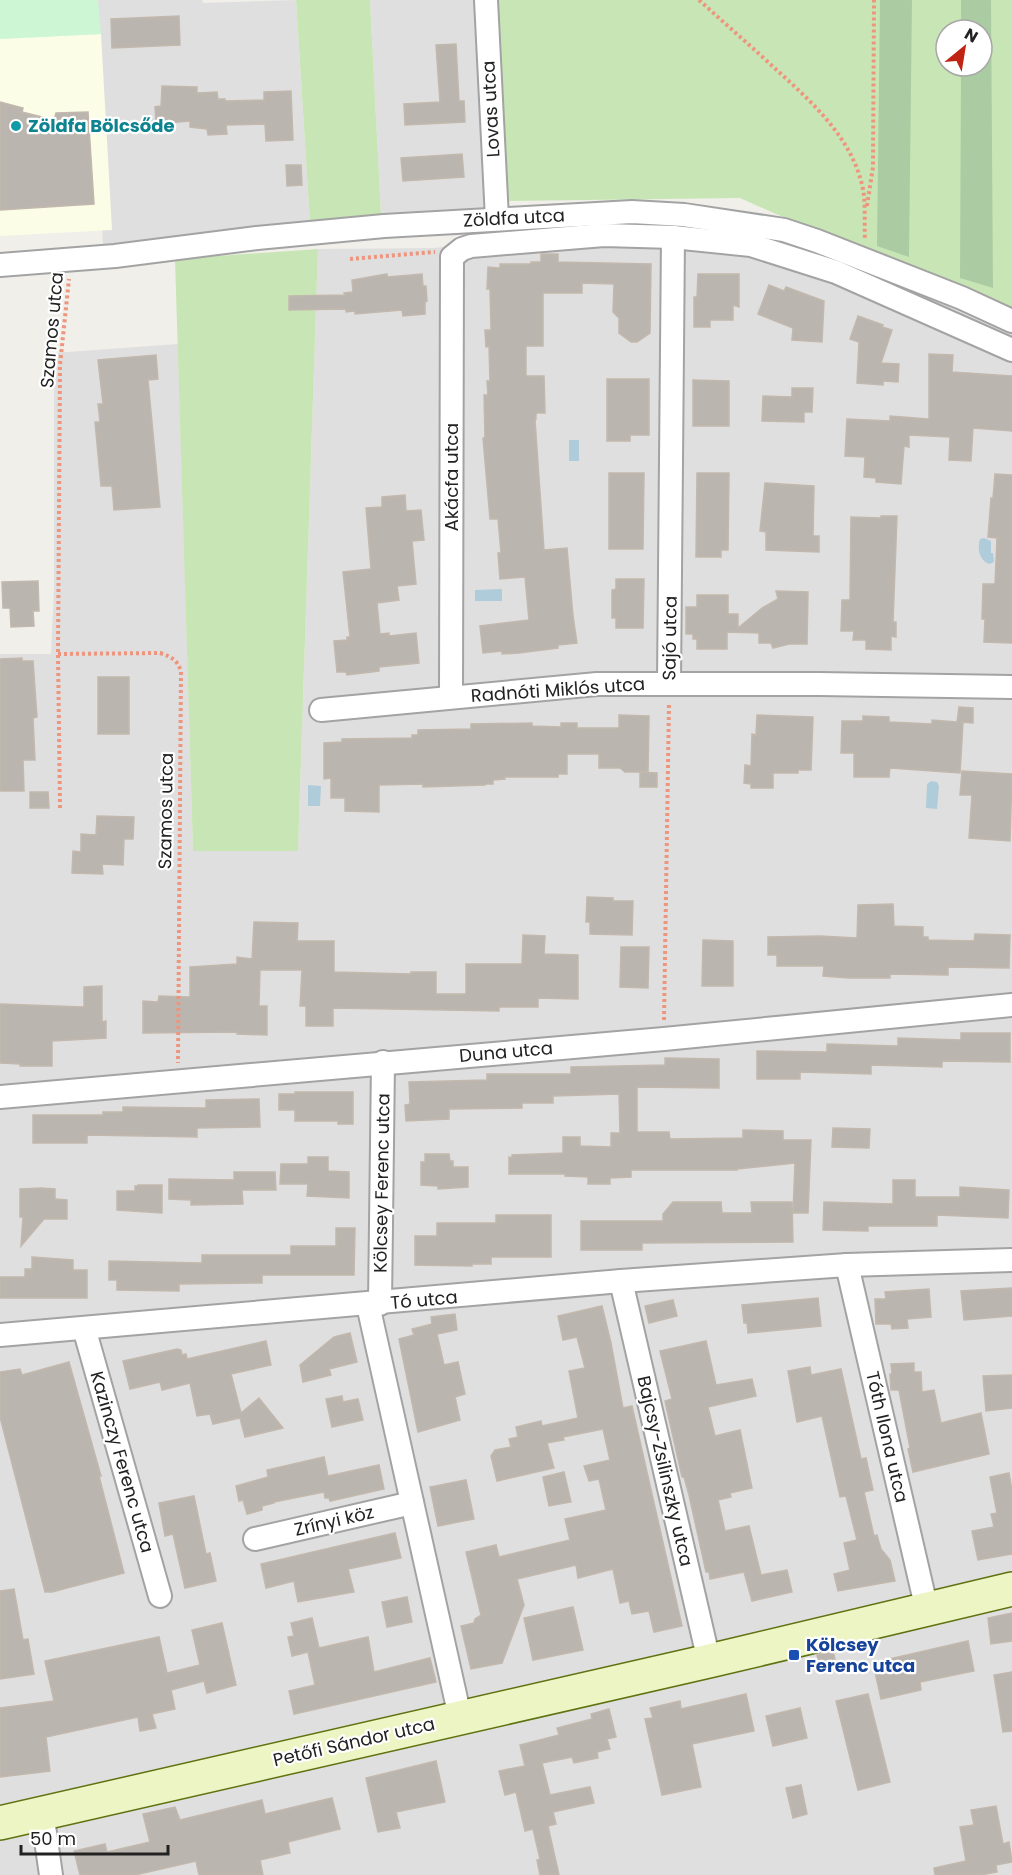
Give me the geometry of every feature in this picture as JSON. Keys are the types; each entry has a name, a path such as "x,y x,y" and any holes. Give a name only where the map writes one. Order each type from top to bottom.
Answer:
{"street":[{"name":"Lovas utca","path":"486,0 497,219"},
{"name":"Zöldfa utca","path":"0,266 384,226 632,212 684,215 784,230 962,298 1012,321"},
{"name":"Zöldfa utca","path":"452,257 462,249 471,246 604,235 673,237 751,245 836,272 1012,350"},
{"name":"Sajó utca","path":"669,683 673,237"},
{"name":"Akácfa utca","path":"451,697 452,257"},
{"name":"Radnóti Miklós utca","path":"321,710 597,684 1012,687"},
{"name":"Duna utca","path":"0,1097 664,1039 1012,1005"},
{"name":"Kölcsey Ferenc utca","path":"383,1062 374,1304 412,1503 460,1717"},
{"name":"Tó utca","path":"0,1335 621,1281 847,1265 1012,1260"},
{"name":"Tóth Ilona utca","path":"847,1265 927,1610"},
{"name":"Bajcsy-Zsilinszky utca","path":"621,1281 709,1661"},
{"name":"Kazinczy Ferenc utca","path":"84,1328 160,1596"},
{"name":"Zrínyi köz","path":"255,1539 412,1503"},
{"name":"Petőfi Sándor utca","path":"0,1823 709,1661 1012,1589"},
{"path":"42,1812 51,1875"}],"path":[{"path":"699,0 807,98 837,132 854,162 863,189 866,245 878,265"},
{"path":"866,213 873,167 874,0"},
{"path":"350,259 437,252 452,257"},
{"name":"Szamos utca","path":"60,808 58,654 60,365 71,260"},
{"name":"Szamos utca","path":"58,654 160,653 172,657 181,671 177,1082"},
{"name":"Sajó utca","path":"664,1039 669,683"}],"shaded area":[{"path":"93,0 202,0 203,3 296,0 310,224 381,215 370,0 479,0 493,214 103,246"},
{"path":"101,34 112,230 0,236 0,39"},
{"path":"689,220 761,228 1012,323 1012,1875 0,1875 0,654 51,654 54,590 54,353 178,344 193,850 298,851 318,249 433,248"}],"green space":[{"path":"0,0 98,0 101,34 0,39"},
{"path":"296,0 370,0 381,215 310,224"},
{"path":"495,0 1012,0 1012,319 740,198 505,201"},
{"path":"880,0 912,0 909,257 877,246"},
{"path":"961,0 991,0 991,18 961,18"},
{"path":"961,78 992,78 993,288 960,278"},
{"path":"318,249 298,851 193,851 175,259"}],"water":[{"path":"569,440 579,440 579,461 569,461"},
{"path":"980,539 991,541 994,562 989,564 983,560 979,550"},
{"path":"502,589 502,601 475,601 475,590"},
{"path":"931,781 937,782 939,786 937,809 926,808 927,784"},
{"path":"308,785 321,786 320,806 308,806"}],"building":[{"path":"179,16 180,45 112,48 111,19"},
{"path":"456,44 459,101 464,101 465,122 405,125 404,104 440,102 436,45"},
{"path":"162,86 197,87 197,93 217,92 218,99 225,99 225,101 264,100 264,92 291,91 293,140 266,141 265,124 226,125 227,134 208,135 207,129 190,127 190,121 156,124 155,107 161,106"},
{"path":"0,102 23,108 22,112 54,120 56,113 88,112 94,204 0,210"},
{"path":"462,154 464,177 403,181 401,158"},
{"path":"286,165 301,165 302,185 287,186"},
{"path":"541,254 558,254 558,262 651,264 650,333 637,342 631,342 619,333 619,318 613,312 614,284 582,283 582,293 543,293 543,346 526,346 526,376 544,376 545,413 536,413 535,420 544,550 567,548 577,643 519,653 502,654 502,651 483,653 480,626 529,620 525,577 500,579 498,553 501,553 498,519 490,519 483,438 485,438 484,395 488,395 487,381 490,381 489,346 486,347 485,330 491,330 490,289 487,289 488,267 500,268 500,264 541,262"},
{"path":"387,274 387,277 422,274 423,286 426,286 425,314 403,316 402,310 355,314 355,311 346,312 346,309 289,310 289,296 345,295 344,293 353,292 352,280"},
{"path":"698,274 739,274 739,307 733,305 733,320 710,320 710,327 694,327 694,297 697,297"},
{"path":"769,285 784,291 786,287 824,301 822,342 792,340 793,328 758,314"},
{"path":"858,316 892,330 881,363 899,364 898,382 883,381 883,385 857,383 859,342 850,339"},
{"path":"929,354 953,355 952,372 1012,376 1012,431 973,428 971,461 949,460 950,437 909,435 909,447 904,446 901,484 876,482 876,478 864,477 865,457 845,456 847,419 890,421 890,416 929,419"},
{"path":"156,355 158,379 148,380 160,507 114,510 112,486 101,486 95,422 100,422 98,404 103,404 98,360"},
{"path":"607,379 649,379 649,435 630,435 630,441 607,441"},
{"path":"693,380 729,381 729,426 693,426"},
{"path":"792,388 813,388 812,412 804,412 804,422 762,421 763,396 792,397"},
{"path":"609,473 644,473 643,549 609,549"},
{"path":"697,473 729,473 728,550 721,550 721,557 696,557"},
{"path":"995,474 1012,475 1012,643 984,642 983,584 995,584 997,538 988,537"},
{"path":"765,483 814,486 813,536 819,536 819,552 766,550 766,532 760,531"},
{"path":"405,495 406,511 421,510 424,540 412,541 416,584 397,586 399,600 377,603 380,634 389,633 389,636 416,633 419,663 379,667 379,671 347,675 346,672 337,672 334,641 347,640 347,637 350,637 343,572 371,569 366,508 382,507 382,497"},
{"path":"881,516 897,516 893,622 896,622 896,637 891,636 891,650 866,649 866,640 853,640 854,631 841,631 842,600 850,600 851,517 881,518"},
{"path":"616,579 644,579 643,628 616,628 616,618 612,618 612,590 616,589"},
{"path":"38,581 39,611 33,611 34,626 11,627 10,608 3,608 2,582"},
{"path":"776,591 808,592 807,644 789,644 773,648 771,643 759,643 759,633 727,632 727,649 697,649 697,639 693,639 693,634 686,634 686,607 697,607 697,595 728,595 728,614 738,614 738,628 762,608 778,599"},
{"path":"22,658 22,661 33,661 37,717 33,718 35,760 23,760 24,791 0,791 0,659"},
{"path":"98,677 129,677 129,734 98,734"},
{"path":"959,707 973,708 973,723 963,722 960,773 890,768 889,777 854,777 854,753 841,753 842,721 863,721 863,716 889,717 889,722 932,724 932,720 957,722"},
{"path":"619,715 649,716 648,772 625,772 620,768 599,768 599,754 567,754 567,774 558,774 558,777 504,777 505,779 493,780 493,784 485,785 423,787 423,784 379,785 379,812 345,811 345,798 331,798 331,778 324,779 324,743 342,742 342,739 412,738 412,735 418,735 418,730 471,729 471,724 532,723 532,726 561,727 561,723 577,723 577,728 619,728"},
{"path":"757,715 813,717 811,770 798,770 798,773 773,773 773,788 751,788 751,784 744,783 745,765 751,766 752,734 756,735"},
{"path":"962,771 1012,774 1010,841 969,838 972,795 960,795"},
{"path":"640,772 657,773 657,787 640,787"},
{"path":"30,792 48,792 49,808 30,808"},
{"path":"97,816 134,817 133,839 124,839 123,865 102,864 103,874 72,873 73,851 81,852 81,834 96,835"},
{"path":"587,897 633,901 632,935 590,934 590,922 586,922"},
{"path":"893,904 894,926 923,927 923,937 928,937 928,940 974,941 975,934 1010,935 1009,968 948,967 948,975 890,974 890,978 849,978 823,976 824,966 777,966 777,955 768,955 768,937 857,938 858,905"},
{"path":"254,922 298,923 297,941 334,941 334,972 411,974 411,972 436,972 436,994 466,994 466,964 522,964 523,935 545,936 544,954 578,955 578,999 538,998 538,1007 499,1007 499,1011 333,1008 333,1026 306,1026 306,1006 300,1006 302,970 260,970 259,1006 267,1006 267,1035 237,1034 237,1032 143,1033 143,1001 158,1002 159,996 190,997 190,967 237,964 237,957 252,959"},
{"path":"703,940 733,941 733,986 702,986"},
{"path":"621,947 649,947 648,988 620,987"},
{"path":"102,986 102,1022 106,1021 106,1038 52,1041 52,1066 20,1066 20,1064 0,1063 0,1004 84,1007 84,987"},
{"path":"961,1033 1010,1033 1010,1062 942,1061 942,1067 871,1065 871,1074 800,1072 800,1079 757,1079 757,1051 827,1052 827,1044 898,1046 898,1038 961,1040"},
{"path":"665,1058 719,1059 719,1088 637,1087 637,1132 669,1132 670,1139 743,1138 743,1130 783,1131 783,1140 811,1140 808,1213 793,1213 795,1163 737,1170 631,1170 631,1177 610,1178 610,1184 588,1184 588,1177 565,1176 565,1174 509,1174 509,1157 563,1153 563,1137 580,1137 580,1146 611,1147 611,1133 620,1133 619,1094 553,1096 553,1103 522,1103 522,1108 449,1109 449,1119 406,1121 405,1105 410,1104 409,1082 487,1080 487,1074 571,1074 571,1067 665,1065"},
{"path":"295,1092 353,1092 353,1124 338,1124 338,1121 295,1121 295,1110 279,1110 279,1094 295,1094"},
{"path":"259,1099 260,1127 197,1128 197,1137 87,1135 87,1143 33,1143 33,1115 103,1115 103,1112 123,1112 123,1107 206,1108 206,1100"},
{"path":"833,1128 870,1129 869,1148 832,1147"},
{"path":"425,1154 449,1154 453,1167 468,1167 468,1187 438,1189 438,1186 421,1185 421,1162 425,1162"},
{"path":"308,1157 328,1157 328,1171 349,1172 349,1198 307,1196 308,1184 280,1184 281,1164 308,1164"},
{"path":"234,1172 275,1172 276,1190 242,1190 243,1204 191,1205 191,1200 169,1199 169,1179 234,1180"},
{"path":"893,1180 915,1180 915,1197 960,1197 960,1187 1009,1190 1008,1218 937,1215 937,1226 868,1226 868,1231 823,1230 824,1202 893,1204"},
{"path":"162,1185 162,1213 117,1210 117,1191 135,1191 135,1186"},
{"path":"20,1189 55,1189 55,1199 67,1200 67,1219 44,1219 21,1246 23,1217 20,1217"},
{"path":"673,1202 721,1202 722,1213 752,1213 751,1202 792,1202 793,1242 642,1243 642,1250 581,1250 581,1221 663,1221 663,1214"},
{"path":"496,1215 551,1215 551,1257 491,1257 491,1264 472,1264 472,1266 415,1265 415,1236 437,1236 437,1223 496,1223"},
{"path":"336,1228 355,1228 354,1275 262,1275 262,1283 179,1284 179,1291 117,1290 117,1280 109,1280 109,1261 202,1263 202,1255 291,1255 291,1246 336,1246"},
{"path":"32,1257 73,1260 73,1270 87,1270 87,1298 0,1298 0,1277 25,1277 25,1269 32,1269"},
{"path":"1012,1288 1012,1316 964,1320 961,1291"},
{"path":"929,1289 931,1317 907,1319 908,1328 892,1329 891,1324 876,1324 875,1299 886,1299 885,1292"},
{"path":"818,1298 821,1326 748,1333 747,1323 744,1323 742,1305"},
{"path":"673,1300 677,1316 649,1323 645,1306"},
{"path":"602,1306 623,1408 632,1406 682,1626 654,1632 649,1611 632,1614 629,1601 620,1603 613,1569 578,1578 576,1565 517,1579 524,1605 502,1663 471,1669 461,1626 474,1623 475,1619 481,1615 466,1552 496,1545 499,1557 570,1540 565,1519 606,1510 599,1479 589,1481 584,1466 610,1460 603,1429 563,1437 564,1440 547,1443 554,1468 497,1481 491,1456 495,1450 511,1447 509,1439 518,1437 516,1427 541,1421 542,1426 578,1418 569,1371 585,1368 577,1337 563,1340 558,1316"},
{"path":"455,1314 457,1330 437,1334 444,1365 458,1362 465,1394 455,1397 460,1420 418,1432 399,1339 414,1335 412,1329 432,1324 431,1317"},
{"path":"350,1333 357,1362 329,1369 331,1375 303,1382 300,1365 334,1337"},
{"path":"266,1341 271,1365 231,1374 241,1413 259,1398 283,1428 245,1437 240,1418 213,1424 210,1414 197,1416 190,1383 162,1390 160,1382 130,1389 123,1361 177,1349 181,1350 182,1355 186,1354 187,1359"},
{"path":"706,1341 716,1385 752,1379 756,1396 708,1407 715,1436 740,1430 752,1488 730,1493 731,1497 718,1500 725,1531 749,1526 761,1575 787,1570 792,1592 752,1601 744,1572 710,1579 709,1572 706,1572 665,1401 672,1399 660,1351"},
{"path":"69,1362 101,1476 99,1476 124,1573 45,1592 0,1417 0,1372 20,1369 22,1375"},
{"path":"914,1363 914,1372 921,1372 922,1392 934,1390 941,1423 981,1413 989,1454 913,1472 899,1390 891,1390 890,1374 892,1374 891,1364"},
{"path":"810,1367 811,1375 841,1369 861,1459 866,1458 873,1490 864,1492 874,1536 877,1535 881,1549 890,1560 895,1581 838,1591 834,1574 850,1570 844,1543 857,1540 846,1496 840,1497 822,1416 797,1422 788,1371"},
{"path":"1012,1375 1012,1408 986,1411 983,1376"},
{"path":"342,1396 343,1402 358,1399 363,1420 332,1427 326,1399"},
{"path":"324,1457 328,1476 379,1465 384,1489 330,1501 329,1498 325,1498 324,1492 274,1502 262,1506 262,1510 247,1514 243,1500 239,1501 236,1486 268,1477 267,1470"},
{"path":"564,1472 571,1502 549,1506 543,1477"},
{"path":"1009,1473 1012,1490 1012,1554 978,1560 972,1531 994,1527 991,1514 997,1513 990,1477"},
{"path":"466,1480 474,1519 438,1526 430,1487"},
{"path":"194,1496 206,1554 210,1553 216,1581 185,1588 173,1534 165,1536 159,1503"},
{"path":"395,1533 401,1558 348,1569 354,1592 298,1602 294,1581 266,1588 261,1564"},
{"path":"14,1589 23,1640 28,1639 34,1674 0,1679 0,1591"},
{"path":"407,1597 412,1622 387,1627 382,1602"},
{"path":"573,1607 583,1650 533,1660 524,1618"},
{"path":"1012,1613 1012,1641 991,1644 988,1618"},
{"path":"312,1618 319,1648 368,1637 374,1672 430,1658 436,1682 294,1714 289,1691 315,1685 308,1652 292,1656 288,1637 294,1636 291,1623"},
{"path":"222,1623 236,1685 207,1693 204,1681 171,1690 175,1709 152,1714 156,1728 140,1731 138,1717 46,1737 50,1771 0,1777 0,1708 54,1701 45,1661 159,1637 167,1673 200,1665 192,1630"},
{"path":"968,1641 974,1671 920,1682 921,1690 881,1699 875,1672 878,1672 876,1662"},
{"path":"833,1651 837,1668 821,1672 817,1655"},
{"path":"1012,1672 1012,1731 1003,1732 994,1675"},
{"path":"746,1694 754,1731 692,1744 701,1787 662,1795 645,1719 653,1718 650,1708 680,1701 681,1709"},
{"path":"868,1694 890,1782 858,1790 836,1701"},
{"path":"800,1708 807,1738 773,1746 766,1716"},
{"path":"609,1709 616,1737 607,1739 610,1749 597,1752 598,1758 574,1763 572,1757 542,1763 550,1795 590,1787 594,1803 553,1812 556,1824 548,1826 559,1875 540,1875 537,1860 540,1859 533,1829 525,1831 516,1792 505,1795 499,1771 525,1766 520,1745 559,1735 557,1728 592,1719 591,1714"},
{"path":"436,1761 445,1802 396,1812 400,1828 378,1832 366,1778"},
{"path":"801,1785 807,1814 793,1818 786,1788"},
{"path":"332,1798 340,1829 288,1842 290,1853 260,1860 263,1875 199,1875 196,1861 135,1875 80,1875 74,1851 105,1844 107,1852 150,1842 143,1814 175,1807 180,1820 262,1800 265,1814"},
{"path":"996,1806 1003,1844 1009,1842 1012,1862 996,1865 997,1872 981,1875 935,1875 934,1868 966,1861 960,1827 974,1825 971,1810"}],"place":[{"name":"Zöldfa Bölcsőde","path":"16,126"},
{"name":"Kölcsey Ferenc utca","path":"794,1655"}]}
